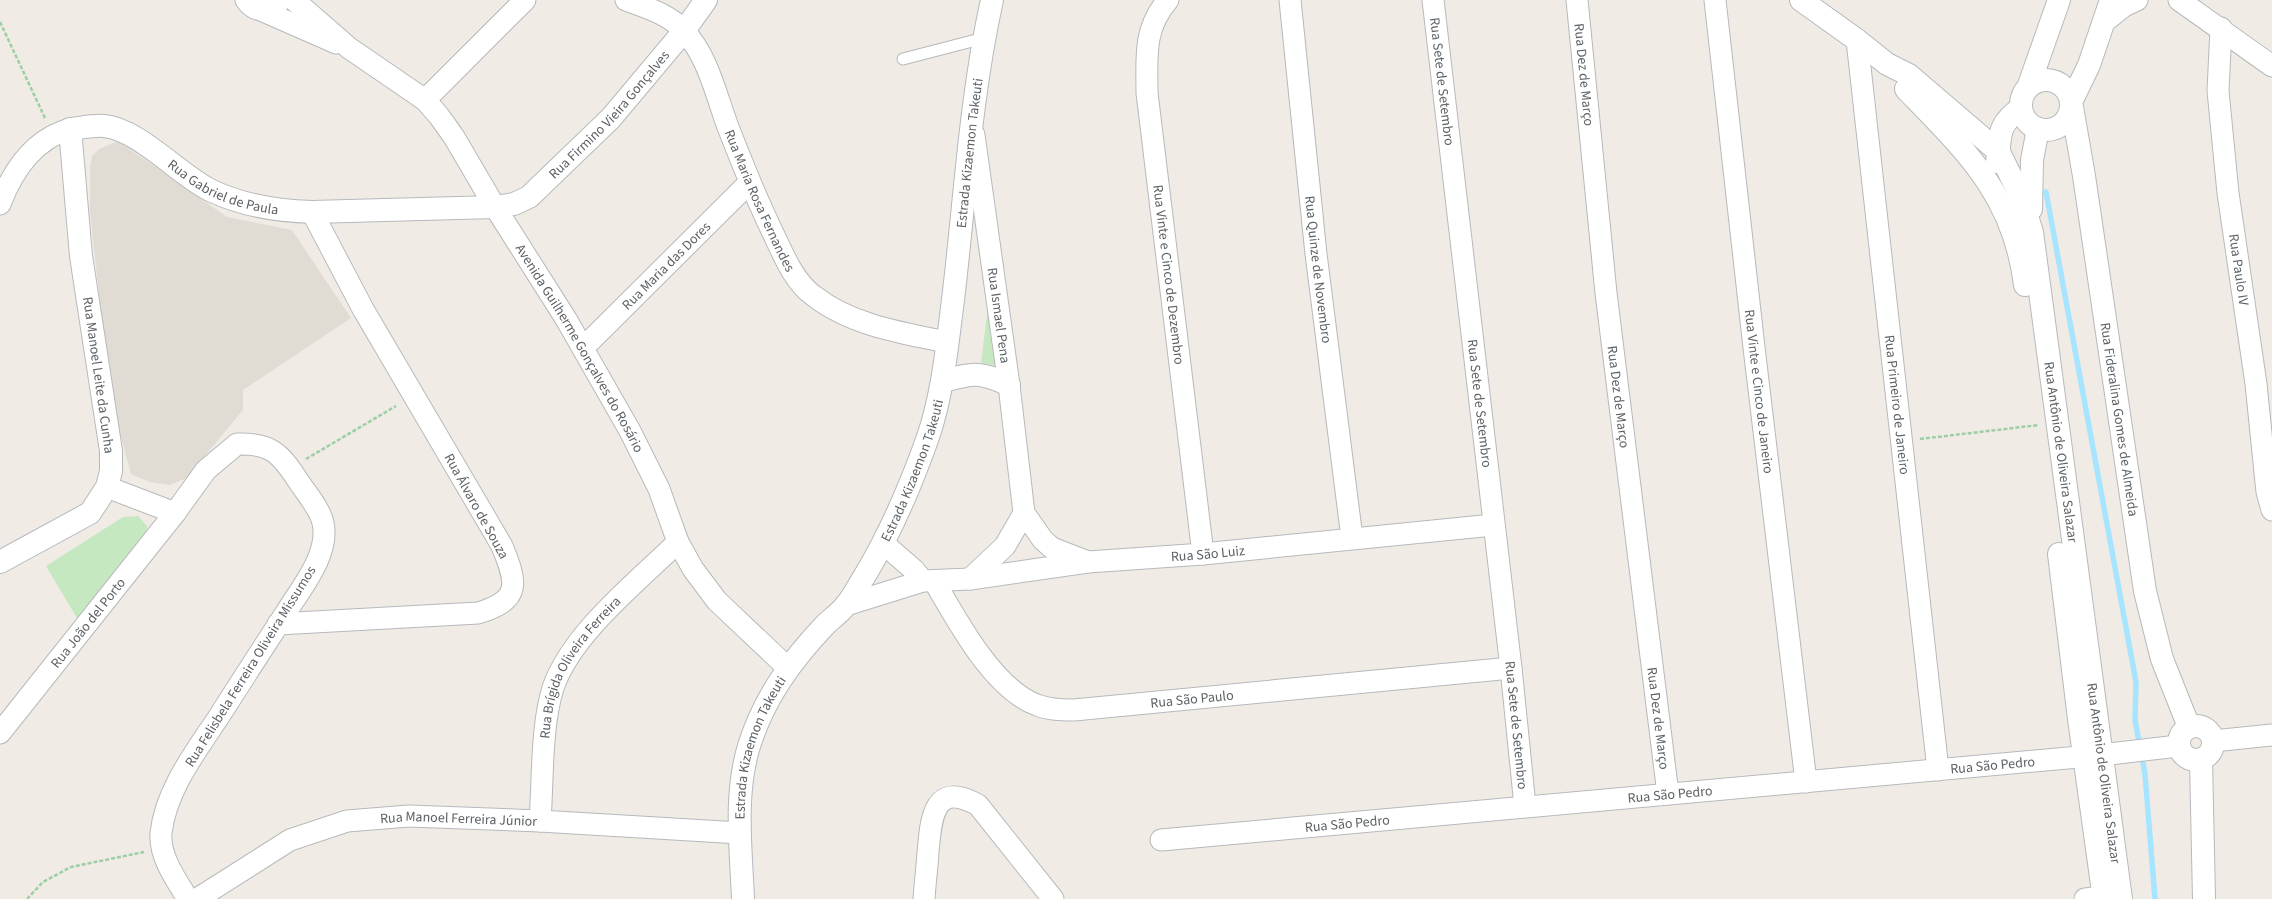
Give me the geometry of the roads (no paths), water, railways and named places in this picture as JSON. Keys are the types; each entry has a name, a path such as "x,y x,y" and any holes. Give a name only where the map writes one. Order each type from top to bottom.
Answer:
{"street":[{"name":"Avenida Guilherme Gonçalves do Rosário","path":"294,0 349,48 425,100 454,137 495,207 583,348 630,431 656,483 678,542 693,569 717,601 788,668"},
{"path":"425,100 525,0"},
{"name":"Rua Maria Rosa Fernandes","path":"626,0 667,16 684,31 699,49 749,183 795,275 813,296 849,317 897,332 948,342"},
{"name":"Rua Firmino Vieira Gonçalves","path":"495,207 514,204 529,197 611,118 684,31 706,0"},
{"name":"Estrada Kizaemon Takeuti","path":"743,899 740,833 742,780 749,747 760,716 777,682 826,624 846,605 884,544 928,437 942,381 948,342 963,221 972,118 984,38 992,0"},
{"name":"Rua Vinte e Cinco de Dezembro","path":"1168,0 1158,11 1149,32 1147,93 1203,554"},
{"name":"Rua Quinze de Novembro","path":"1290,0 1316,254 1352,538"},
{"name":"Rua Sete de Setembro","path":"1433,0 1493,525 1511,668 1525,806"},
{"name":"Rua Dez de Março","path":"1577,0 1606,293 1668,794"},
{"name":"Rua Vinte e Cinco de Janeiro","path":"1715,0 1756,364 1806,782"},
{"name":"Rua Antônio de Oliveira Salazar","path":"1801,0 1857,40 1887,64 1913,78 1999,152 2021,197 2032,232 2107,898"},
{"path":"2059,0 2029,85 2022,96 2021,108 2026,120 2036,128 2046,130 2060,126 2070,115 2072,103 2089,65 2111,0"},
{"path":"2104,22 2124,6 2137,0"},
{"path":"2179,0 2221,28 2272,66"},
{"name":"Avenida Guilherme Gonçalves do Rosário","path":"255,3 307,32 349,48"},
{"name":"Rua Paulo IV","path":"2221,28 2218,91 2228,193 2256,384 2267,492 2272,510"},
{"name":"Rua Primeiro de Janeiro","path":"1857,40 1864,116 1902,441 1938,770"},
{"name":"Rua Antônio de Oliveira Salazar","path":"1887,64 1902,85 1952,136 1983,173 1999,198 2014,232 2024,271 2043,425 2092,755"},
{"path":"2029,85 2036,81 2051,79 2064,86 2072,103"},
{"name":"Rua Fideralina Gomes de Almeida","path":"2072,103 2145,591 2162,659 2178,740"},
{"path":"1999,198 1995,177 1999,152 1998,143 2001,130 2013,114 2021,108"},
{"name":"Rua Ismael Pena","path":"972,118 1009,385 1024,513 1043,540 1052,548 1088,562"},
{"name":"Rua Gabriel de Paula","path":"62,132 104,126 132,136 211,190 235,201 289,211 312,212 495,207"},
{"path":"1952,136 1972,146 2007,153 2024,145 2036,128"},
{"path":"2032,232 2030,194 2036,128"},
{"path":"0,204 5,190 23,158 62,132"},
{"name":"Rua Manoel Leite da Cunha","path":"0,562 90,513 107,487 111,471 112,451 62,132"},
{"name":"Rua Maria das Dores","path":"583,348 749,183"},
{"name":"Rua Álvaro de Souza","path":"278,624 478,613 498,607 505,601 511,593 513,583 511,568 502,546 363,309 312,212"},
{"path":"942,381 973,373 992,376 1009,385"},
{"name":"Rua Felisbela Ferreira Oliveira Missumos","path":"175,513 206,470 237,444 256,444 266,446 277,453 290,469 316,508 323,523 324,536 320,552 306,581 181,776 167,806 162,833 162,848 188,899"},
{"path":"107,487 175,513"},
{"name":"Rua João del Porto","path":"0,733 175,513"},
{"path":"970,579 1005,546 1024,513"},
{"name":"Rua São Luiz","path":"846,605 929,581 970,579 1088,562 1203,554 1493,525"},
{"name":"Rua Brígida Oliveira Ferreira","path":"540,821 546,724 553,688 565,660 586,632 678,542"},
{"path":"884,544 929,581"},
{"name":"Rua São Paulo","path":"929,581 971,643 1000,677 1021,697 1038,706 1057,709 1074,710 1511,668"},
{"path":"2200,726 2209,731 2213,741 2210,753 2201,760 2189,759 2180,751 2178,740 2200,726"},
{"path":"2213,741 2272,735"},
{"name":"Rua São Pedro","path":"1161,840 2092,755 2133,750 2178,740"},
{"path":"2201,760 2204,899"},
{"path":"924,899 931,822 939,803 950,797 963,797 978,805 1053,899"},
{"name":"Rua Manoel Ferreira Júnior","path":"197,899 290,840 347,821 410,816 540,821 740,833"}],"lane":[{"path":"903,60 984,38"}],"waterway":[{"path":"2046,192 2136,682 2135,720 2145,774 2155,899"}]}
